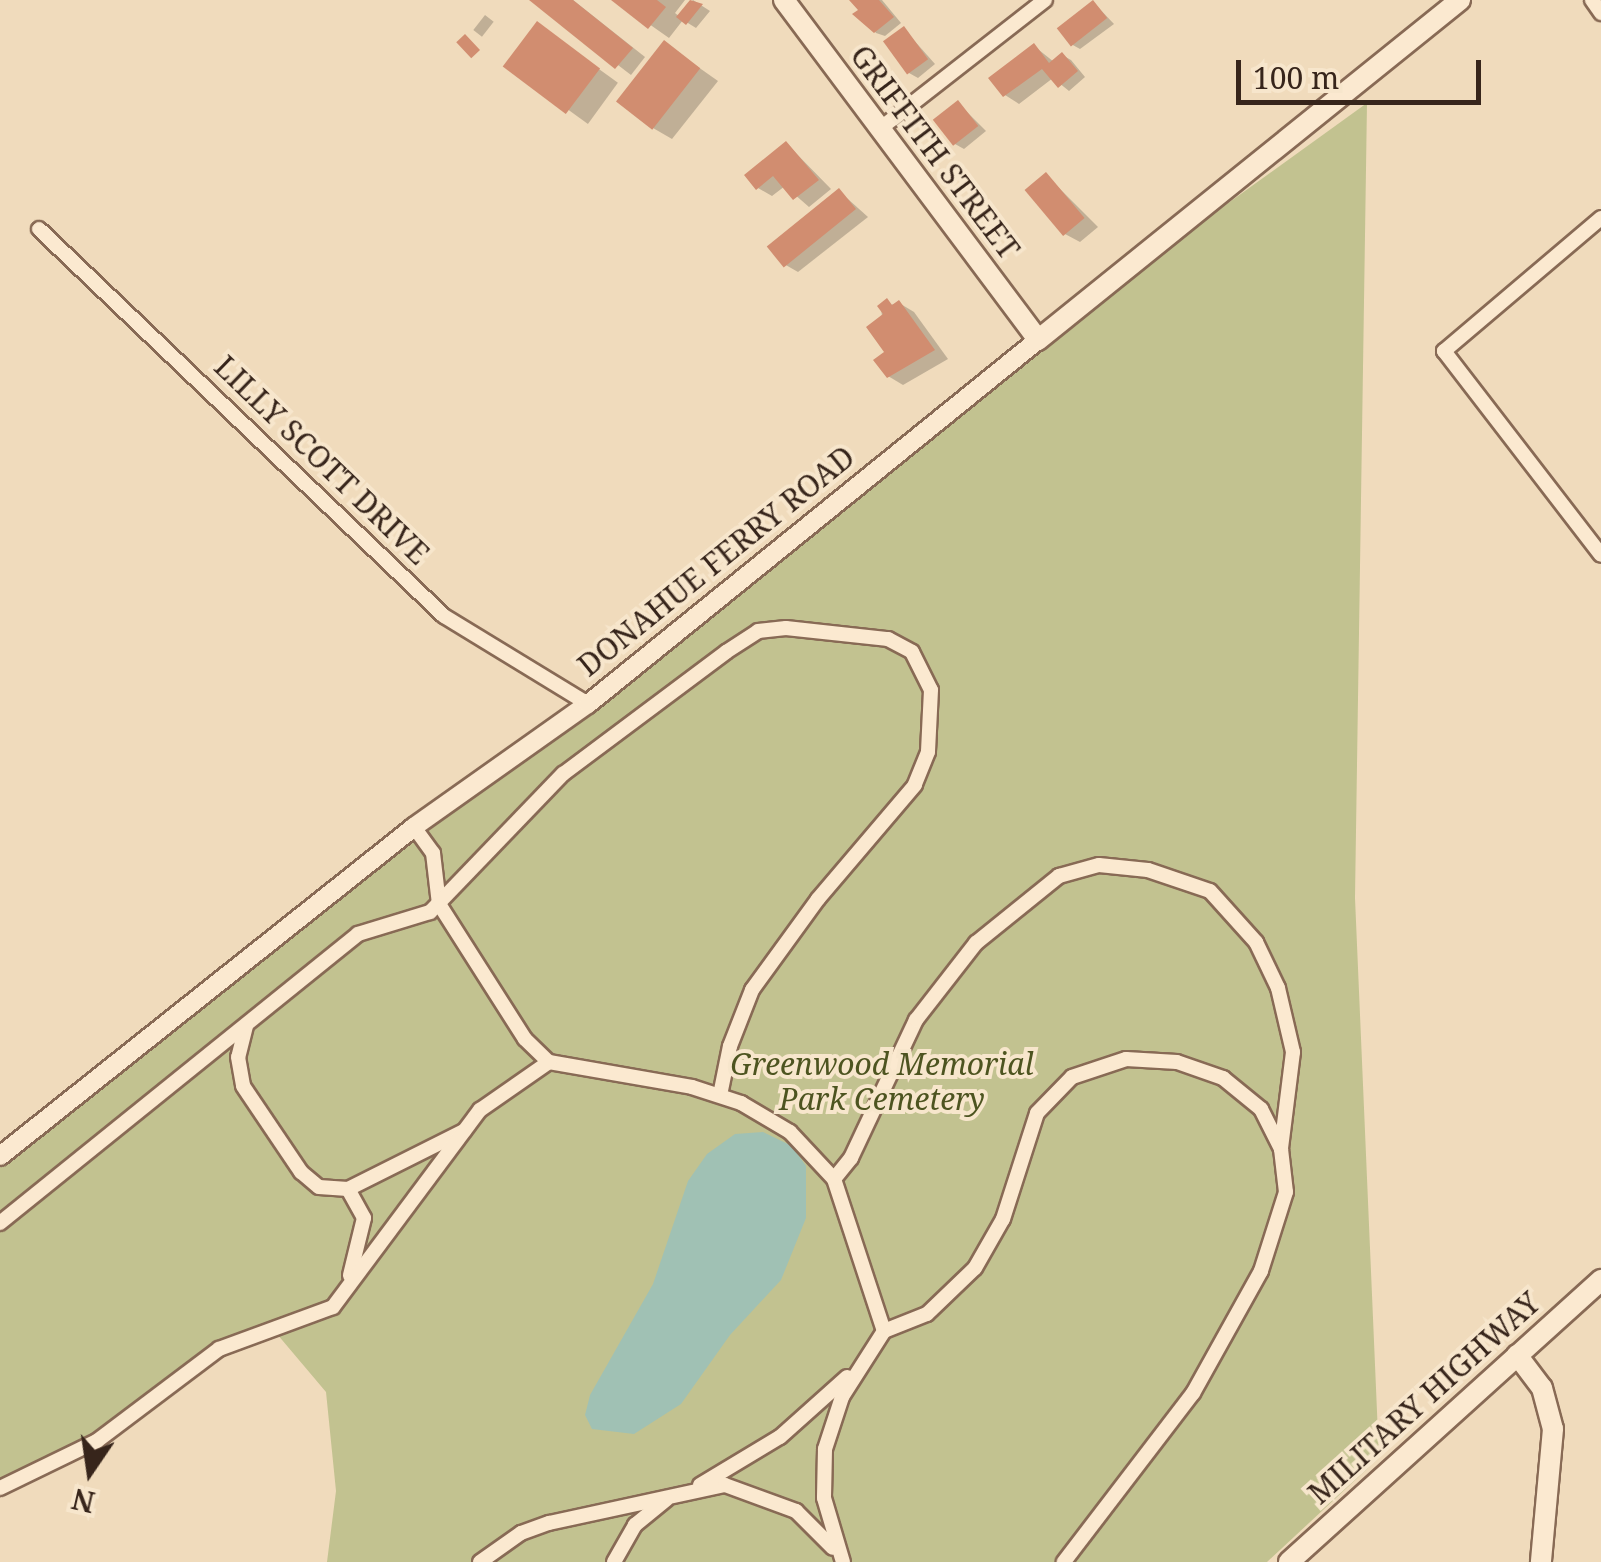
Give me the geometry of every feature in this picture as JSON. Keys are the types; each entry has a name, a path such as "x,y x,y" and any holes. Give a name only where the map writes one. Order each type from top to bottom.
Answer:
{"main road":[{"name":"GRIFFITH STREET","path":"784,0 1038,340"},
{"name":"DONAHUE FERRY ROAD","path":"1038,340 1460,0"},
{"name":"MILITARY HIGHWAY","path":"1289,1562 1601,1280"},
{"path":"1517,1354 1542,1388 1553,1429 1541,1562"}],"street":[{"path":"881,128 1045,0"},
{"path":"1592,0 1601,13"},
{"path":"1599,548 1444,351 1601,218"},
{"name":"LILLY SCOTT DRIVE","path":"39,228 444,616 588,704"},
{"name":"DONAHUE FERRY ROAD","path":"0,1156 414,827 588,704 1038,340"},
{"path":"0,1222 358,934 440,904 563,774 758,631 856,634 888,639 912,652 931,690 933,720 915,785 818,899 752,990 730,1046 720,1095"},
{"path":"414,827 433,853 440,904 525,1038 549,1062 720,1095 790,1132 834,1180 884,1330"},
{"path":"834,1180 851,1158 916,1020 976,943 1060,876 1099,864 1148,870 1210,891 1256,942 1278,988 1293,1052 1281,1150 1282,1213 1241,1313 1146,1458 1064,1562"},
{"path":"248,1021 238,1057 242,1086 310,1181 348,1189 468,1129"},
{"path":"840,1558 822,1475 831,1425 862,1362 884,1330 927,1314 976,1268 1003,1219 1037,1114 1072,1078 1098,1064 1152,1058 1202,1068 1260,1108 1281,1150"},
{"path":"0,1488 97,1441 219,1349 334,1307 495,1097 549,1062"},
{"path":"334,1307 362,1238 364,1218 348,1189"},
{"path":"693,1489 780,1436 862,1362"},
{"path":"480,1562 521,1533 549,1523 725,1485 772,1498 815,1526 840,1558"},
{"path":"614,1562 635,1525 671,1496"}],"green space":[{"name":"Greenwood Memorial Park Cemetery","path":"1367,103 1355,898 1379,1458 1267,1562 327,1562 336,1491 326,1392 277,1334 228,1351 97,1441 0,1490 0,1157 1038,340"}],"shaded area":[{"path":"763,1132 792,1146 806,1166 806,1218 781,1280 730,1335 681,1404 634,1434 592,1429 585,1415 590,1395 653,1284 688,1181 707,1154 735,1134"}],"building":[{"path":"529,0 573,0 633,48 615,69"},
{"path":"611,0 657,0 666,7 648,29"},
{"path":"690,0 703,4 686,25 676,17"},
{"path":"849,0 879,0 894,17 874,33 852,14 858,10"},
{"path":"1093,0 1107,18 1071,46 1057,28"},
{"path":"537,21 600,69 566,114 503,67"},
{"path":"904,26 928,59 907,74 883,41"},
{"path":"465,34 480,50 471,58 456,42"},
{"path":"664,40 700,68 652,130 616,101"},
{"path":"1034,43 1049,63 1062,52 1078,71 1058,88 1042,69 1003,97 988,78"},
{"path":"958,100 978,126 953,146 933,120"},
{"path":"786,141 819,180 793,200 773,176 756,190 744,175"},
{"path":"1046,172 1085,218 1063,236 1025,190"},
{"path":"839,188 856,209 784,268 767,247"},
{"path":"887,298 892,305 899,300 935,350 887,378 873,360 884,352 866,327 883,314 877,306"}]}
